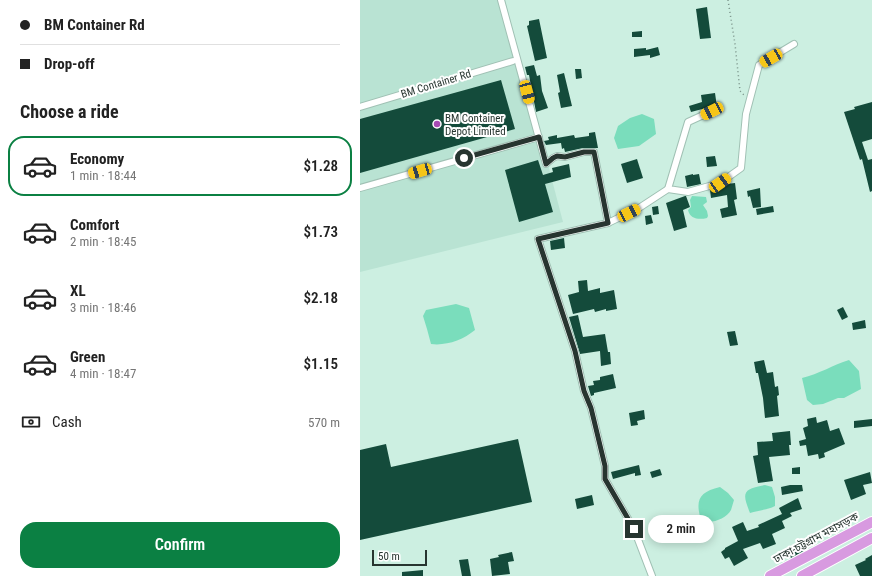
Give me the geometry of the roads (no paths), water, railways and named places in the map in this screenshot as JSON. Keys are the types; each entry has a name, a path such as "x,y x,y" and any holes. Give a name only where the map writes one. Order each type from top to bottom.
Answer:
{"highway":[{"name":"ঢাকা-চট্টগ্রাম মহাসড়ক","path":"770,576 872,522"},
{"path":"802,576 872,538"}],"street":[{"path":"501,0 546,164 557,156 565,157 584,152 594,152 608,223"},
{"path":"668,189 688,192 720,183 741,168 746,114 759,65 794,44"},
{"name":"BM Container Rd","path":"360,107 513,61"},
{"path":"652,576 634,529 605,479 605,466 591,408 584,391 575,351 538,239 608,223 639,208 668,189 688,122 712,111"},
{"path":"360,188 539,137"}],"place":[{"name":"BM Container Depot Limited","path":"437,124"}]}
